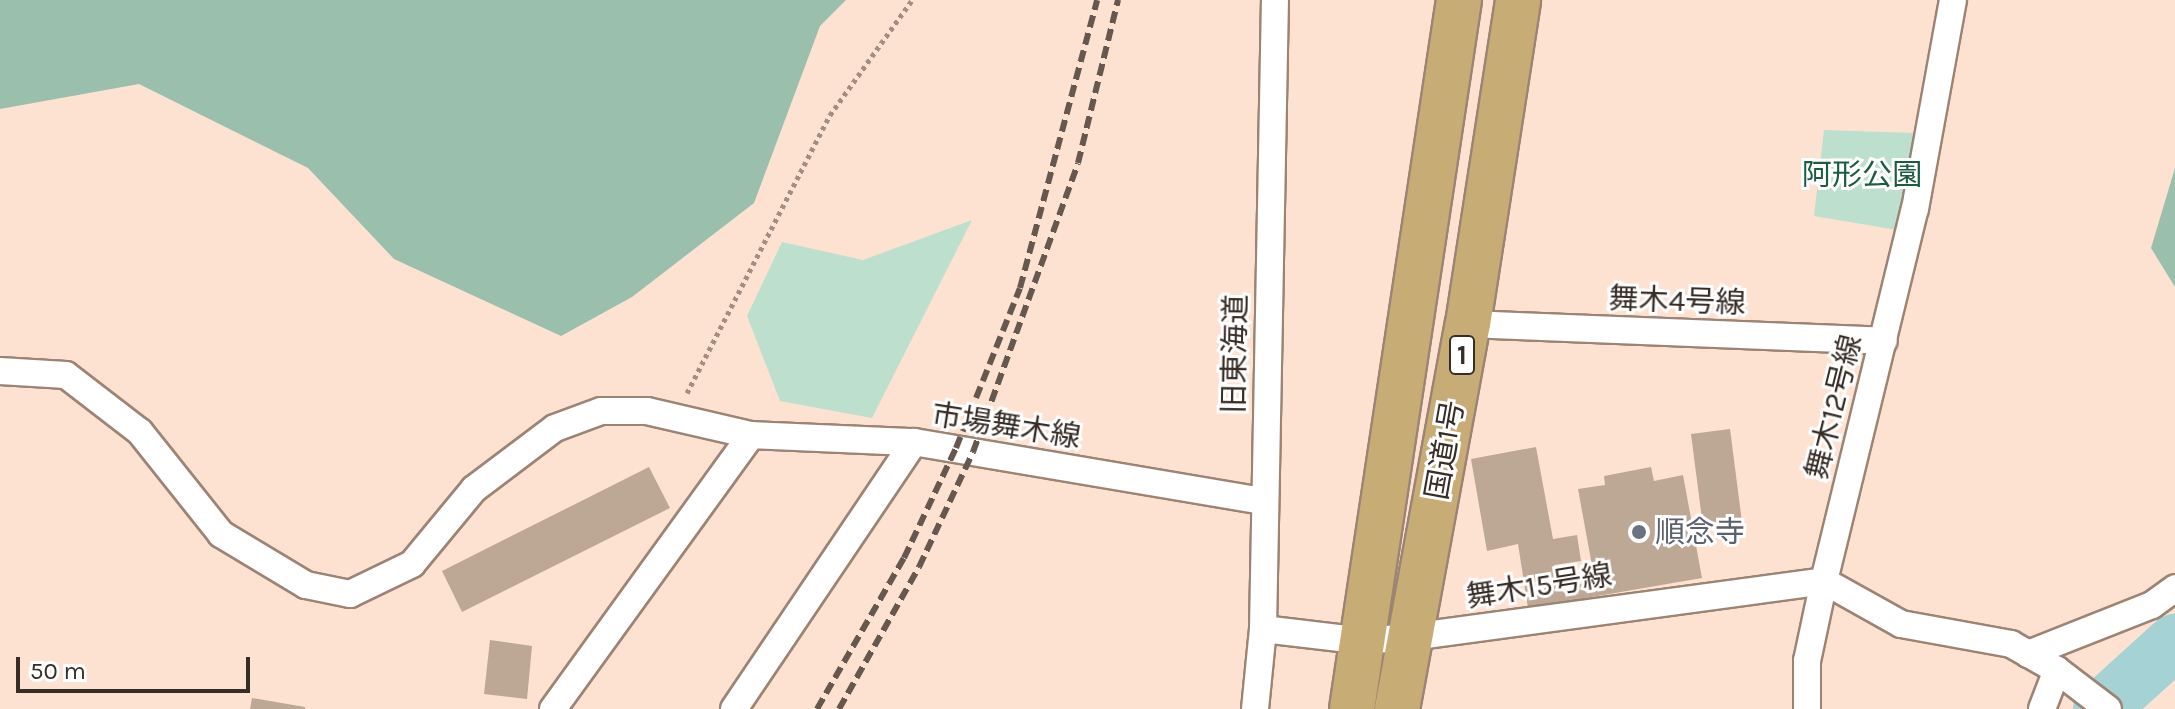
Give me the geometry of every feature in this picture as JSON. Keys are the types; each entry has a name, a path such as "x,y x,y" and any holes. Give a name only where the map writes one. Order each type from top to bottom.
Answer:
{"highway":[{"name":"国道1号","path":"1352,709 1459,0"},
{"name":"国道1号","path":"1397,709 1468,324 1518,0"}],"street":[{"name":"旧東海道","path":"1255,709 1263,629 1263,501 1275,0"},
{"name":"舞木12号線","path":"1807,709 1807,661 1884,341 1953,0"},
{"name":"舞木4号線","path":"1468,324 1884,341"},
{"path":"0,371 66,375 140,432 221,534 306,585 350,594 412,564 474,489 555,428 601,411 647,411 751,435 914,442"},
{"path":"553,709 751,435"},
{"name":"市場舞木線","path":"734,709 914,442 1263,501"},
{"path":"1824,581 1901,624 2011,644 2057,670 2108,709"},
{"name":"舞木15号線","path":"1263,629 1363,641 1411,637 1824,581"},
{"path":"2028,654 2152,605 2175,588"},
{"path":"2042,709 2057,670"}],"path":[{"path":"674,419 830,115 912,0"}],"green space":[{"path":"0,0 846,0 820,26 754,203 632,297 561,336 394,259 308,168 139,84 0,109"},
{"name":"阿形公園","path":"1824,130 1914,133 1897,230 1814,216"},
{"path":"2175,168 2175,287 2151,248"},
{"path":"972,220 872,418 780,401 747,316 782,242 863,260"}],"building":[{"path":"1730,429 1742,522 1703,527 1691,434"},
{"path":"1536,447 1553,539 1577,535 1581,561 1554,565 1557,588 1595,582 1578,489 1605,485 1604,476 1651,467 1654,481 1683,475 1702,578 1528,608 1518,544 1487,551 1471,459"},
{"path":"649,467 670,508 462,612 442,571"},
{"path":"490,640 532,646 527,699 484,694"},
{"path":"252,698 305,707 305,709 250,709"}],"waterway":[{"path":"2101,709 2175,642"}],"railway":[{"path":"817,709 904,558 956,448 1020,288 1097,0"},
{"path":"839,709 919,567 973,452 1078,163 1118,0"}],"place":[{"name":"順念寺","path":"1639,532"}]}
